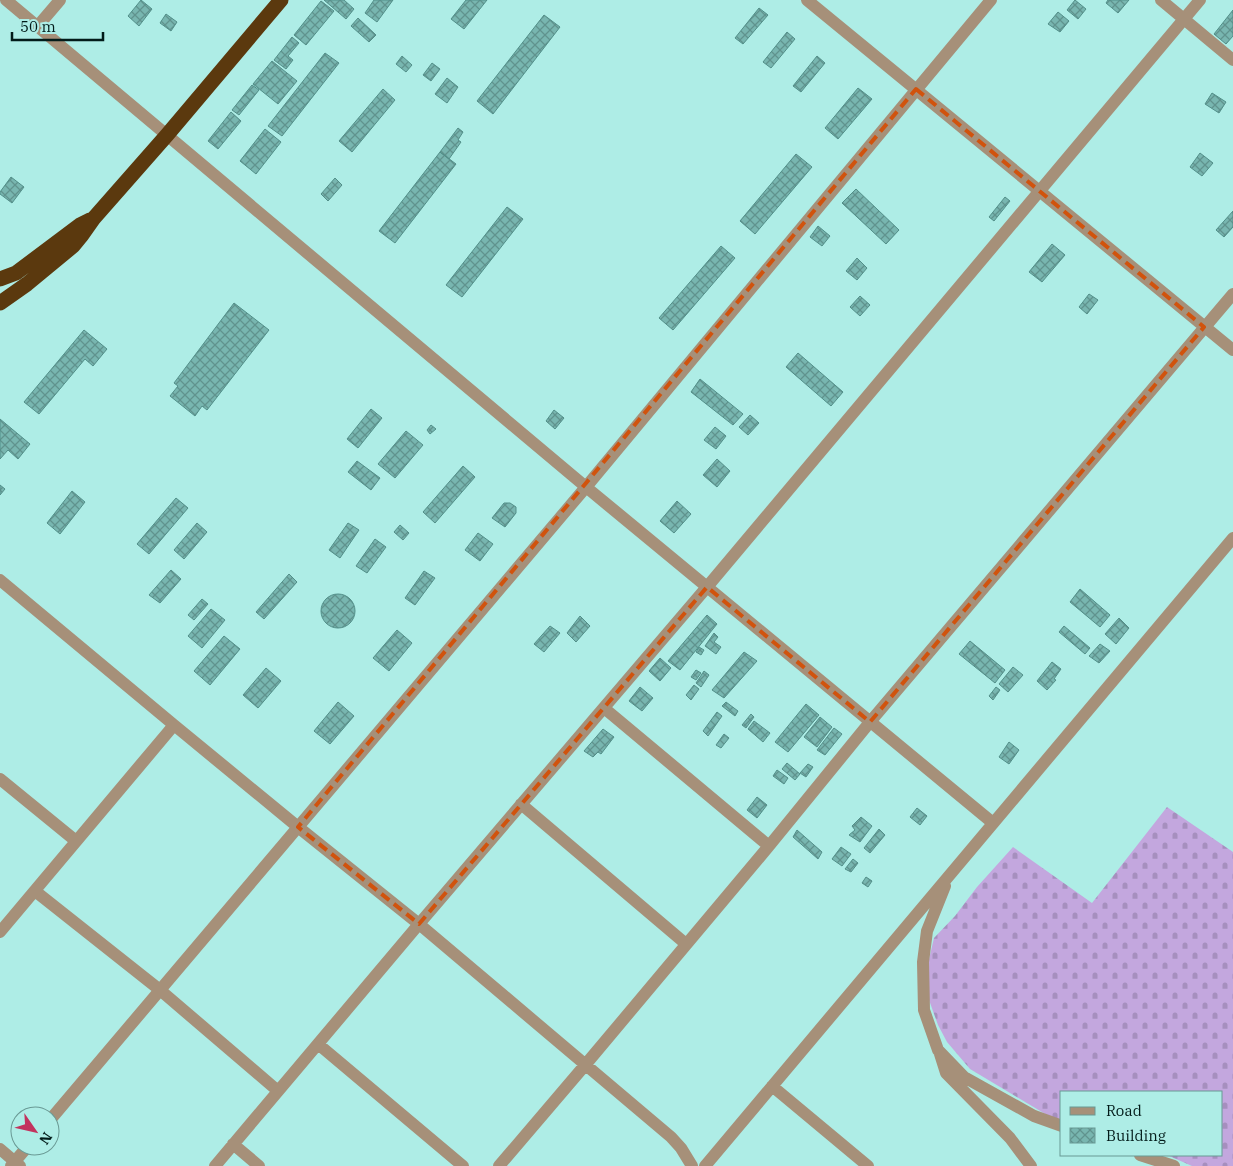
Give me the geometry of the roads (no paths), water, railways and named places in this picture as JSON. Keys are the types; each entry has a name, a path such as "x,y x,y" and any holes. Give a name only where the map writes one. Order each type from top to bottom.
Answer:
{"highway":[{"path":"0,303 27,284 73,246 94,218 281,0"},
{"path":"0,279 16,273 80,224 94,218"}],"street":[{"path":"6,0 586,487 993,823"},
{"path":"37,27 60,0"},
{"path":"807,0 1233,350"},
{"path":"60,1108 586,487 991,0"},
{"path":"1162,0 1233,60"},
{"path":"215,1166 707,587 1200,0"},
{"path":"498,1166 769,846 870,722 1233,294"},
{"path":"705,1166 1233,538"},
{"path":"1,582 298,827 419,924 586,1064 671,1137 692,1166"},
{"path":"604,708 769,846"},
{"path":"0,932 174,725"},
{"path":"0,779 76,841"},
{"path":"521,804 686,944"},
{"path":"950,875 927,931 923,962 924,1010 946,1073 1010,1138 1031,1166"},
{"path":"35,891 160,990 278,1091"},
{"path":"318,1044 463,1166"},
{"path":"938,1050 964,1077 1034,1116 1060,1125"},
{"path":"772,1086 868,1166"},
{"path":"233,1144 259,1166"},
{"path":"0,1149 16,1164"},
{"path":"1143,1156 1174,1166"}]}
